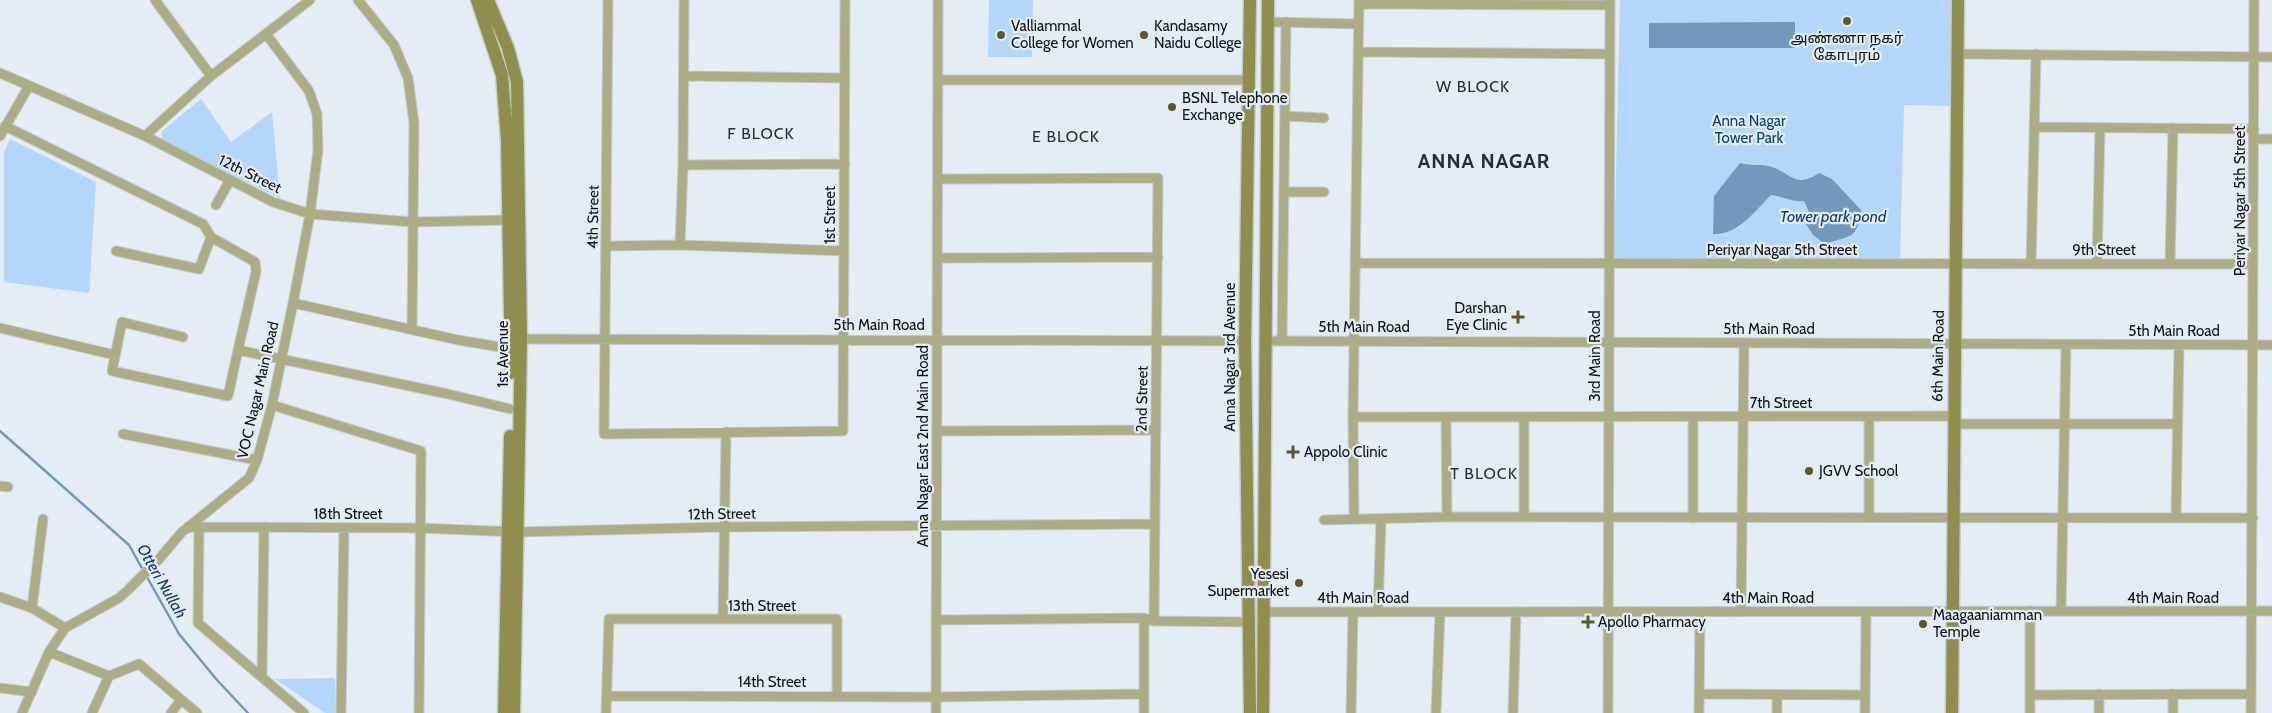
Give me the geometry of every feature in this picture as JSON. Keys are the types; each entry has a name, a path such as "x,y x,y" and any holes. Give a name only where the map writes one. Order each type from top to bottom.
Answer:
{"street":[{"path":"155,0 211,76"},
{"path":"145,136 211,76 310,0"},
{"path":"358,0 394,45 408,78 414,123 412,329"},
{"name":"1st Avenue","path":"477,0 502,75 507,139 508,220 515,342 518,427 504,713"},
{"name":"1st Avenue","path":"488,0 508,48 517,82 515,342 510,409 514,713"},
{"name":"4th Street","path":"608,0 604,434 726,432"},
{"path":"680,245 683,165 684,0"},
{"name":"1st Street","path":"726,432 843,431 845,0"},
{"name":"Anna Nagar East 2nd Main Road","path":"936,713 938,0"},
{"name":"Anna Nagar 3rd Avenue","path":"1250,0 1246,341 1250,713"},
{"path":"1263,713 1268,0"},
{"name":"6th Main Road","path":"1952,713 1958,0"},
{"name":"Periyar Nagar 5th Street","path":"2251,713 2254,0"},
{"path":"1354,519 1353,418 1359,2 1610,2"},
{"name":"3rd Main Road","path":"1608,713 1610,2"},
{"path":"1268,22 1358,24"},
{"path":"1282,341 1286,22"},
{"name":"VOC Nagar Main Road","path":"22,713 49,652 65,628 119,598 159,559 188,527 249,478 258,460 272,405 293,303 310,214 318,150 317,114 309,91 266,34"},
{"path":"1358,52 1610,54"},
{"path":"1957,54 2272,56"},
{"path":"2031,264 2036,54"},
{"name":"12th Street","path":"0,73 145,136 273,202 310,214 413,222 508,220"},
{"path":"684,76 845,78"},
{"path":"938,80 1249,80"},
{"path":"0,136 29,86"},
{"path":"1285,116 1324,118"},
{"path":"5,126 203,224 211,237 255,262 257,266 228,396 112,371 122,322 183,337"},
{"path":"2034,127 2254,129"},
{"path":"2097,264 2100,128"},
{"path":"2170,264 2173,128"},
{"path":"2254,139 2272,139"},
{"path":"683,165 844,164"},
{"name":"2nd Street","path":"938,179 1158,178 1154,621"},
{"path":"216,205 230,180"},
{"path":"1284,192 1324,192"},
{"path":"116,251 199,269 211,237"},
{"path":"606,246 680,245 844,251"},
{"path":"938,258 1158,257"},
{"path":"1355,263 1609,263"},
{"name":"Periyar Nagar 5th Street","path":"1609,263 1955,264"},
{"name":"9th Street","path":"1955,264 2253,264"},
{"name":"5th Main Road","path":"293,303 412,329 515,342 605,338 1246,341"},
{"path":"0,328 115,355"},
{"name":"5th Main Road","path":"1265,341 2272,345"},
{"path":"1741,612 1744,343"},
{"path":"2061,611 2066,344"},
{"path":"2176,518 2179,345"},
{"path":"238,350 448,394 510,409"},
{"path":"272,405 421,451 419,713"},
{"path":"1869,416 1869,518"},
{"name":"7th Street","path":"1353,418 1869,416 2065,424 2177,424"},
{"path":"1446,417 1447,517"},
{"path":"1524,417 1524,518"},
{"path":"1693,417 1693,518"},
{"path":"937,431 1156,430"},
{"path":"723,619 726,432"},
{"path":"123,434 258,460"},
{"path":"1324,520 1447,517 2253,518"},
{"path":"32,608 43,519"},
{"path":"1378,612 1381,519"},
{"name":"12th Street","path":"513,531 724,527 1155,524"},
{"name":"18th Street","path":"188,527 420,528 513,531"},
{"path":"199,527 198,623 262,675 304,713"},
{"path":"262,675 264,527"},
{"path":"341,713 344,528"},
{"path":"0,597 32,608 65,628"},
{"name":"4th Main Road","path":"1264,612 2272,611"},
{"path":"1351,713 1353,612"},
{"path":"1436,713 1440,612"},
{"path":"1513,713 1516,612"},
{"path":"1698,713 1700,612"},
{"path":"1865,713 1866,612"},
{"path":"2030,612 2030,713"},
{"path":"936,620 1144,618 1154,621 1250,622"},
{"path":"1144,618 1144,713"},
{"name":"13th Street","path":"607,696 609,619 838,619 836,696"},
{"path":"49,652 109,676"},
{"path":"92,713 109,676 139,664 197,713"},
{"path":"0,688 32,692"},
{"name":"14th Street","path":"607,696 936,697 1144,694"},
{"path":"1699,694 1865,695"},
{"path":"2099,694 2099,713"},
{"path":"2173,694 2173,713"},
{"path":"2030,695 2251,694"},
{"path":"1777,695 1777,713"},
{"path":"606,713 607,696"},
{"path":"171,713 181,700"}],"green space":[{"path":"989,0 1033,0 1032,57 988,57"},
{"name":"Anna Nagar Tower Park","path":"1620,0 1951,0 1950,106 1904,105 1900,261 1614,261"},
{"path":"201,99 231,142 272,112 280,198 162,140 162,131"},
{"path":"10,139 96,182 89,293 4,282 4,153"},
{"path":"335,678 336,713 325,713 275,679"}],"water":[{"path":"1795,22 1795,48 1649,48 1649,23"},
{"name":"Tower park pond","path":"1740,163 1776,168 1798,180 1811,178 1819,173 1832,179 1861,210 1855,232 1847,237 1825,244 1813,235 1806,224 1809,212 1804,201 1771,195 1752,215 1738,226 1730,231 1713,234 1714,196"}],"waterway":[{"name":"Otteri Nullah","path":"0,431 129,545 179,634 217,680 248,713"}],"place":[{"name":"அண்ணா நகர் கோபுரம்","path":"1847,21"},
{"name":"Valliammal College for Women","path":"1001,35"},
{"name":"Kandasamy Naidu College","path":"1144,35"},
{"name":"BSNL Telephone Exchange","path":"1172,107"},
{"name":"Darshan Eye Clinic","path":"1518,317"},
{"name":"Appolo Clinic","path":"1293,452"},
{"name":"JGVV School","path":"1809,471"},
{"name":"Yesesi Supermarket","path":"1299,583"},
{"name":"Apollo Pharmacy","path":"1588,622"},
{"name":"Maagaaniamman Temple","path":"1923,624"}],"district":[{"name":"W BLOCK","path":"1473,86"},
{"name":"F BLOCK","path":"761,133"},
{"name":"E BLOCK","path":"1066,136"},
{"name":"ANNA NAGAR","path":"1484,161"},
{"name":"T BLOCK","path":"1484,473"}]}
